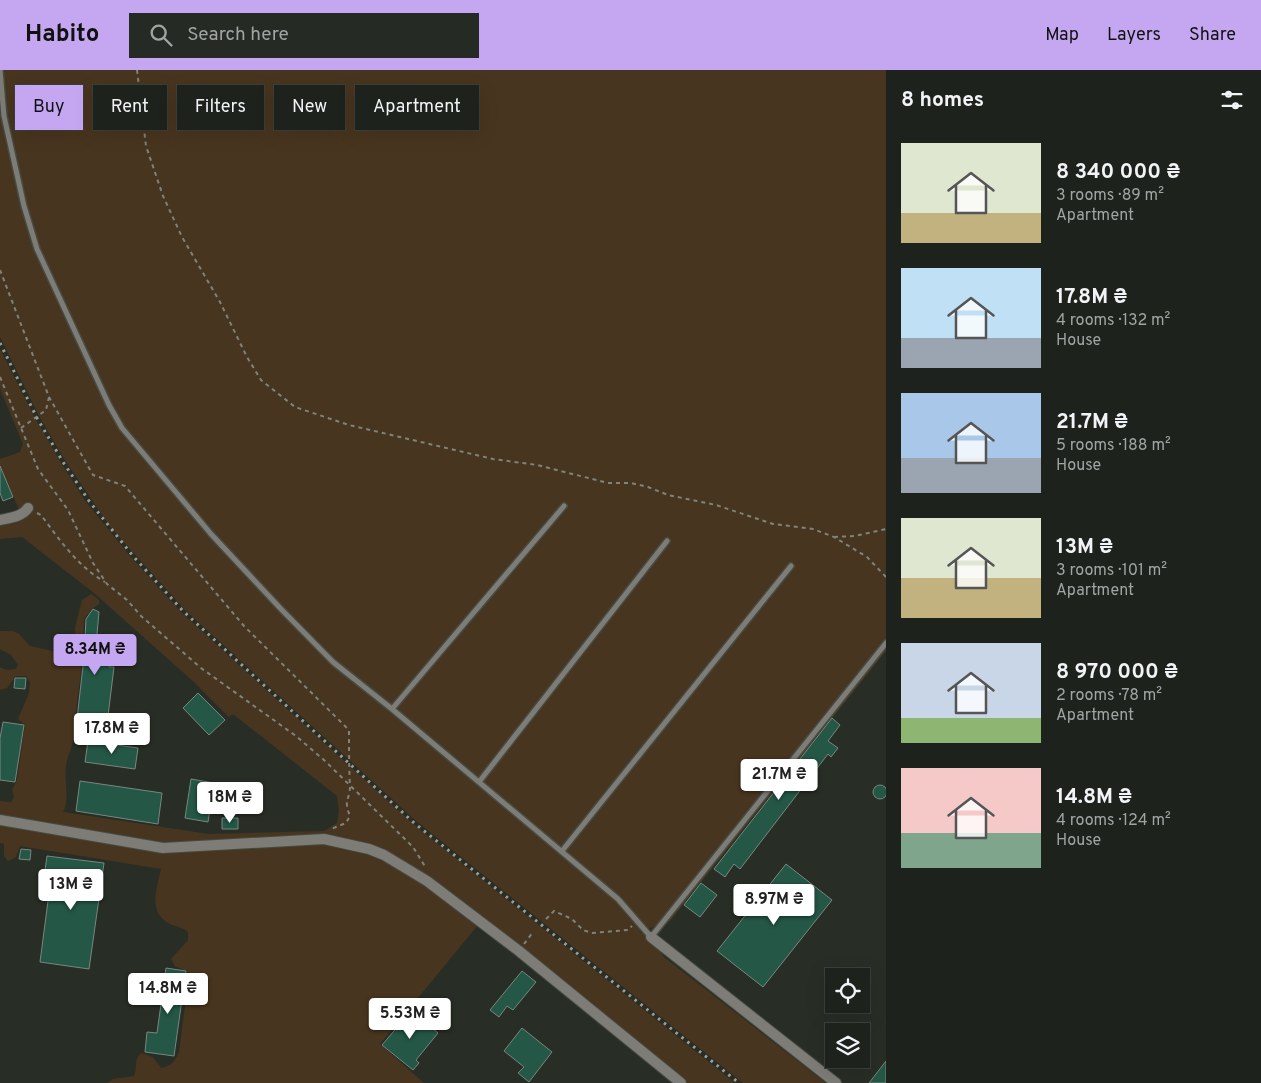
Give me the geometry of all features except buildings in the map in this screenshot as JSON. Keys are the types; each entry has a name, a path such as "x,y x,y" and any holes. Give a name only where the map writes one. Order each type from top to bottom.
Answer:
{"street":[{"path":"0,520 26,512 28,508"},
{"path":"0,820 163,848 324,839 369,849 384,855 427,881 519,951 681,1083"},
{"path":"652,937 836,1083"}],"lane":[{"path":"0,70 4,116 24,206 37,248 109,405 122,428 211,534 333,662 392,709 618,899 652,937 886,643"},
{"path":"392,709 564,506"},
{"path":"479,782 667,541"},
{"path":"562,851 792,566"}],"path":[{"path":"137,70 146,146 163,196 182,237 220,302 247,357 261,380 295,407 349,425 483,457 537,465 608,483 631,483 668,495 716,505 773,524 813,529 834,536 867,557 886,577"},
{"path":"0,270 49,396 93,475 125,486 244,626 349,730 348,777 350,785 346,805 350,816 349,820 343,825 329,831 324,839"},
{"path":"0,377 38,469 68,510 93,563 107,584"},
{"path":"21,428 46,410 49,396"},
{"path":"28,508 41,516 70,552 97,578 127,600 141,616 201,668 296,736 350,785 413,847 427,870 427,881"},
{"path":"834,536 855,536 886,530"},
{"path":"546,918 554,910 572,919 583,930 592,933 628,930 637,921"},
{"path":"519,951 533,932"}],"shaded area":[{"path":"0,70 886,70 886,651 670,921 639,932 647,934 664,957 826,1083 743,1083 415,820 185,610 111,528 66,462 39,416 0,337"},
{"path":"0,349 35,418 86,502 131,557 182,613 412,823 735,1083 688,1083 524,951 432,880 341,839 177,844 0,817 0,801 11,802 14,797 12,790 17,780 25,725 18,719 29,693 30,682 26,676 16,676 7,688 0,690 0,667 6,670 16,669 18,665 11,655 0,649 0,631 13,631 19,634 30,646 66,654 75,651 75,628 82,600 91,594 99,600 99,604 84,619 82,663 75,719 76,729 66,765 66,802 63,812 209,834 324,831 337,823 339,811 337,796 233,714 229,717 195,683 94,593 22,537 0,539 0,522 19,518 18,507 0,466 0,459 20,452 23,444 0,389"},
{"path":"0,825 163,853 323,843 368,853 429,886 478,925 380,1044 424,1083 107,1083 113,1079 134,1076 136,1061 141,1053 153,1057 161,1068 173,1063 176,1058 179,1052 189,975 188,972 175,966 171,959 188,940 188,932 170,924 158,913 155,899 161,869 20,846 16,857 8,861 4,856 4,844 0,843"}],"railway":[{"path":"0,343 37,418 89,501 133,556 183,611 413,822 739,1083"}]}
